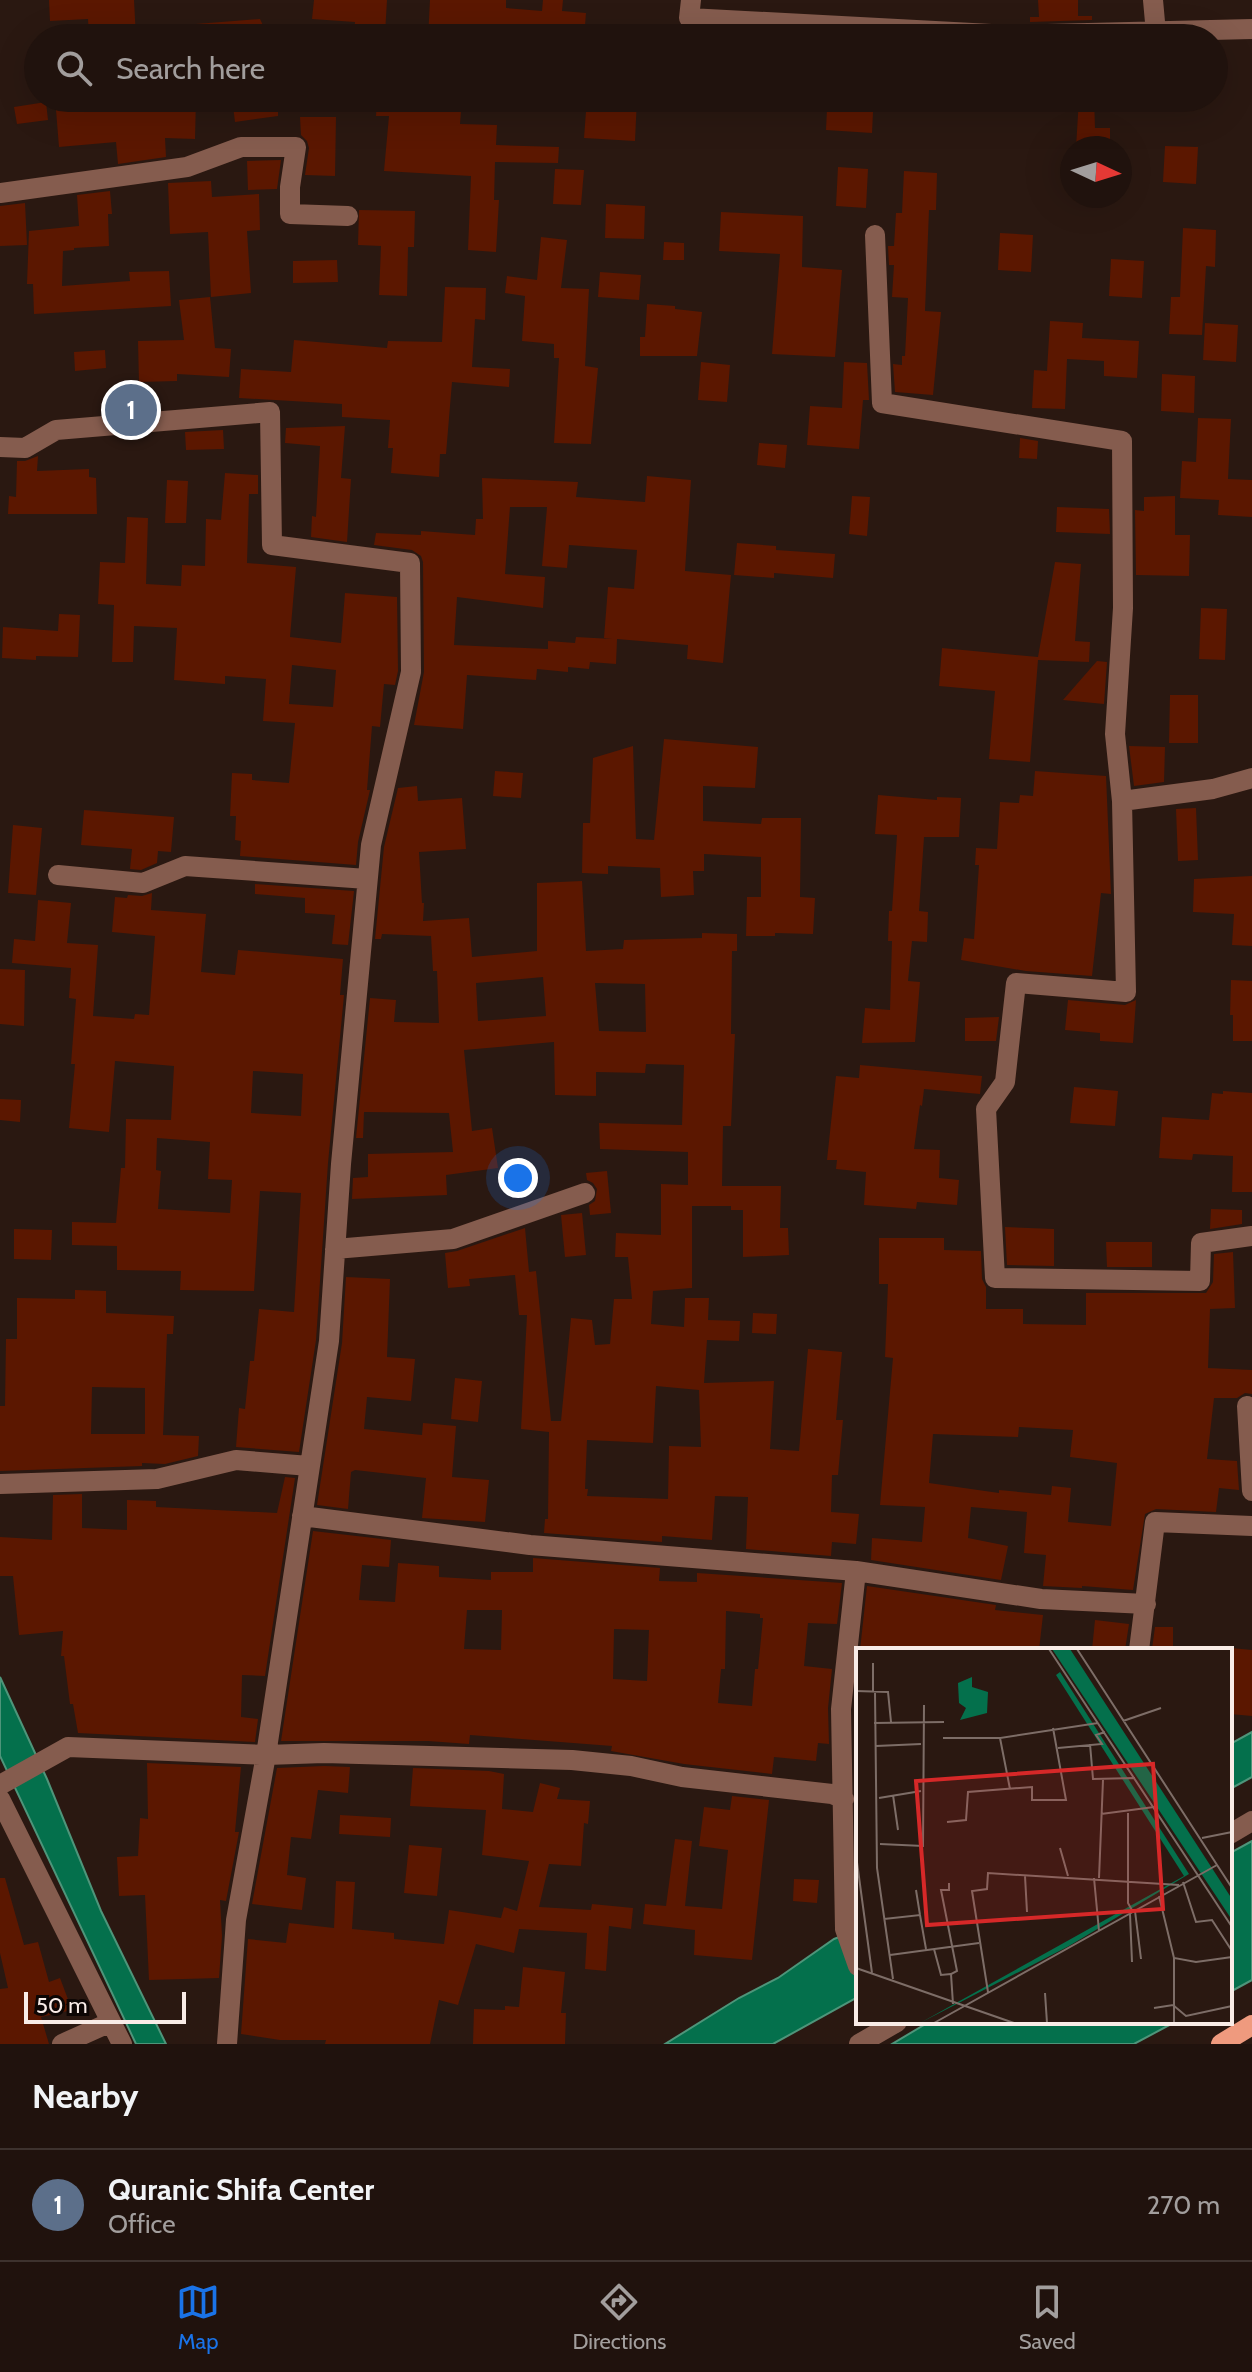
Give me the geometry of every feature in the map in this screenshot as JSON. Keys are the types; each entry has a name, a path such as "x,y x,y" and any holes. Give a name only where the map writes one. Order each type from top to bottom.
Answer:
{"main road":[{"path":"1221,2044 1252,2025"}],"street":[{"path":"691,0 689,18 802,24"},
{"path":"1153,0 1155,24"},
{"path":"1228,30 1252,29"},
{"path":"0,193 187,167 241,147 296,147 290,187 290,214 348,216"},
{"path":"875,235 882,403 1122,441 1123,608 1115,734 1122,801 1126,992 1016,983 1005,1082 986,1109 995,1278 1200,1281 1201,1243 1252,1236"},
{"path":"0,447 25,448 56,430 270,412 272,545 410,563 411,672 371,845 329,1341 266,1755 236,1920 227,2044"},
{"path":"1122,801 1213,789 1252,778"},
{"path":"58,875 143,883 185,866 367,879"},
{"path":"335,1249 453,1239 585,1193"},
{"path":"1247,1406 1252,1491"},
{"path":"0,1484 157,1479 236,1460 309,1466"},
{"path":"302,1516 530,1545 856,1571 1041,1599 1146,1604"},
{"path":"1139,1648 1155,1522 1252,1526"},
{"path":"856,1571 841,1709 845,1929 856,1960"},
{"path":"122,2044 1,1799 68,1747 266,1755 324,1753 572,1760 631,1766 682,1777 832,1794 844,1799"},
{"path":"1232,1833 1252,1821"},
{"path":"62,2044 111,2022"},
{"path":"859,2044 888,2024"}],"shaded area":[{"path":"0,1677 47,1779 101,1911 166,2044 136,2044 0,1756"},
{"path":"1252,1732 1252,1777 1232,1788 1232,1743"},
{"path":"1252,1841 1252,1980 1232,1991 1232,1852"},
{"path":"856,1931 856,1998 773,2044 665,2044 778,1978 834,1939"},
{"path":"926,2024 1171,2024 1134,2044 892,2044"}],"building":[{"path":"49,0 134,0 135,24 88,24 88,19 50,21"},
{"path":"314,0 387,0 386,24 312,19"},
{"path":"430,0 506,0 506,8 542,11 543,0 563,0 562,11 586,13 585,24 429,24"},
{"path":"1038,0 1078,0 1078,16 1092,16 1092,20 1030,22 1030,17 1039,17"},
{"path":"260,19 262,24 196,24"},
{"path":"24,105 24,112 47,112 48,120 17,124 14,107"},
{"path":"56,112 196,112 195,139 165,138 166,157 118,164 116,142 59,147"},
{"path":"234,112 278,112 278,116 235,122"},
{"path":"376,112 461,112 460,124 497,125 496,145 559,147 558,163 495,162 494,200 499,200 496,252 468,250 471,176 384,171 389,116 376,116"},
{"path":"586,112 636,112 635,141 584,138"},
{"path":"827,112 873,112 872,133 826,130"},
{"path":"1078,112 1094,112 1095,128 1110,128 1110,136 1077,136"},
{"path":"300,117 336,117 335,176 305,175 309,148 301,135"},
{"path":"1165,146 1198,147 1196,184 1163,182"},
{"path":"281,160 277,189 248,190 247,161"},
{"path":"838,167 868,169 866,208 836,206"},
{"path":"555,169 584,170 581,205 553,204"},
{"path":"904,171 937,173 936,210 929,210 925,311 941,312 933,395 895,392 893,364 902,365 902,356 905,356 908,298 892,297 894,265 889,265 888,246 894,246 896,213 902,213"},
{"path":"211,181 212,197 259,194 260,230 247,231 251,293 211,297 208,232 170,234 168,183"},
{"path":"110,191 112,214 108,214 109,246 63,251 62,286 130,281 129,272 169,271 171,306 34,314 33,284 27,284 29,231 79,226 77,195"},
{"path":"25,203 27,245 0,246 0,206"},
{"path":"606,204 645,206 644,239 605,238"},
{"path":"359,210 415,211 414,247 408,247 407,296 379,295 381,246 358,245"},
{"path":"721,212 803,216 802,267 842,270 835,357 772,354 780,254 719,251"},
{"path":"1183,228 1216,230 1215,267 1206,266 1202,335 1169,334 1171,297 1180,297"},
{"path":"1000,233 1033,235 1031,272 998,270"},
{"path":"541,237 567,240 561,288 589,289 585,366 598,368 591,444 554,443 559,358 554,358 554,344 522,341 525,296 505,293 507,276 537,280"},
{"path":"664,242 684,243 684,260 663,260"},
{"path":"1111,259 1144,261 1142,298 1109,296"},
{"path":"337,260 338,282 293,283 293,261"},
{"path":"600,272 641,275 639,300 598,297"},
{"path":"445,287 486,288 485,320 475,319 472,367 510,369 509,387 452,382 446,454 440,454 439,477 391,473 393,448 388,448 390,420 342,417 342,404 239,398 241,369 291,372 294,340 387,348 388,341 442,342"},
{"path":"210,297 215,348 231,349 229,377 177,374 177,381 139,382 138,341 184,340 179,300"},
{"path":"647,304 702,312 697,356 640,356 640,337 645,337"},
{"path":"1050,321 1083,323 1082,338 1139,341 1137,378 1104,376 1104,361 1067,359 1065,409 1032,408 1034,370 1047,371"},
{"path":"1205,323 1238,325 1236,362 1203,360"},
{"path":"105,350 106,368 75,371 74,352"},
{"path":"701,362 730,365 727,402 698,400"},
{"path":"844,362 867,363 869,400 863,400 859,449 807,445 810,406 842,408"},
{"path":"1162,374 1195,376 1194,413 1161,411"},
{"path":"1198,418 1231,419 1228,479 1252,480 1252,517 1218,515 1219,500 1180,498 1182,461 1196,462"},
{"path":"345,426 341,478 351,479 347,542 311,537 312,516 316,517 320,446 285,443 286,428"},
{"path":"223,430 224,449 186,450 185,432"},
{"path":"1020,438 1038,441 1037,459 1019,458"},
{"path":"759,443 787,445 785,468 757,465"},
{"path":"38,456 37,471 89,469 89,477 96,478 97,514 8,514 9,496 16,497 17,461"},
{"path":"225,473 258,475 258,494 249,494 247,563 296,567 290,637 341,643 345,593 397,597 398,671 395,685 384,684 380,727 372,726 367,790 370,790 356,865 240,856 241,841 235,840 236,816 230,816 232,773 252,774 252,780 289,783 295,723 263,721 266,679 225,676 225,684 174,680 177,628 134,626 133,662 112,662 114,605 98,604 100,562 125,563 127,517 148,518 146,584 181,586 182,565 205,566 206,519 221,520","holes":["292,665 336,670 333,707 289,704"]},
{"path":"647,476 691,480 685,571 731,575 723,663 687,659 688,645 617,639 616,664 590,662 589,669 568,667 568,672 537,669 536,680 467,675 463,729 414,725 424,672 423,562 421,556 412,550 374,545 376,533 421,535 421,531 475,535 476,519 483,519 482,478 578,482 576,497 645,502","holes":["510,507 547,507 542,566 567,568 569,545 637,550 634,589 608,587 604,638 612,639 576,637 575,643 548,641 548,649 454,645 457,597 543,608 545,577 505,574"]},
{"path":"167,480 188,481 186,523 165,523"},
{"path":"852,496 870,497 867,536 849,534"},
{"path":"1175,496 1175,535 1190,535 1189,576 1136,575 1135,510 1144,511 1144,497"},
{"path":"1057,507 1109,509 1110,534 1056,532"},
{"path":"737,543 776,546 776,550 835,554 833,578 774,573 774,578 734,575"},
{"path":"1055,562 1081,564 1075,641 1090,642 1089,662 1038,660 1030,762 989,759 995,691 939,686 942,648 1038,657"},
{"path":"1201,608 1227,609 1225,660 1199,659"},
{"path":"59,614 80,615 78,657 36,656 36,660 2,658 3,627 58,631"},
{"path":"1097,661 1107,662 1104,704 1063,700"},
{"path":"1170,695 1198,695 1198,743 1169,743"},
{"path":"664,739 758,747 755,788 703,786 703,821 761,824 762,818 801,818 800,897 815,898 813,934 746,936 747,897 761,897 761,857 704,854 704,871 693,871 694,895 661,897 660,868 608,866 608,874 582,873 583,823 590,823 593,758 633,746 636,839 654,840"},
{"path":"1129,746 1165,747 1164,782 1134,786"},
{"path":"495,771 523,773 521,798 493,796"},
{"path":"1035,771 1106,776 1111,894 1101,893 1092,976 1026,971 961,960 964,938 974,939 979,865 975,865 976,848 997,849 1000,802 1019,803 1020,795 1033,796"},
{"path":"417,786 418,801 462,798 466,849 419,852 423,921 469,918 472,957 537,951 537,883 582,881 586,951 623,949 624,940 702,938 702,933 737,934 737,951 732,951 731,1034 735,1034 731,1126 723,1126 722,1186 781,1186 780,1228 788,1228 789,1255 743,1257 743,1210 731,1210 731,1206 692,1206 692,1288 653,1291 651,1324 684,1327 685,1298 709,1298 708,1320 740,1321 739,1341 707,1340 704,1383 774,1381 770,1449 799,1451 808,1349 842,1352 836,1420 843,1420 838,1475 832,1475 831,1512 859,1514 856,1544 832,1542 831,1556 746,1549 748,1497 715,1496 712,1540 662,1536 662,1542 544,1533 545,1519 548,1519 549,1432 521,1429 527,1315 519,1315 515,1275 469,1279 470,1286 448,1288 445,1253 525,1228 529,1272 536,1271 551,1421 561,1421 571,1318 592,1320 595,1345 610,1344 614,1299 632,1299 628,1257 615,1257 616,1233 661,1235 661,1184 688,1185 688,1152 600,1149 599,1123 682,1125 684,1065 646,1064 645,1073 596,1072 596,1096 555,1095 554,1042 464,1050 472,1131 492,1128 498,1168 446,1175 447,1195 352,1199 353,1178 368,1177 368,1154 453,1152 449,1113 364,1112 363,1138 356,1138 370,998 396,1000 394,1022 439,1023 437,971 433,971 431,936 382,934 381,939 375,939 384,847 398,788","holes":["543,977 546,1016 478,1021 476,983","595,983 645,984 646,1032 599,1031","656,1386 699,1390 701,1447 669,1446 668,1499 587,1496 587,1440 653,1443"]},
{"path":"878,795 937,800 937,797 961,798 959,837 924,837 919,911 928,912 927,942 912,941 908,981 920,982 915,1042 862,1043 865,1008 890,1010 892,941 888,941 889,911 892,911 897,835 875,834"},
{"path":"1196,808 1198,860 1178,861 1176,809"},
{"path":"84,810 174,817 171,852 158,851 157,863 141,870 130,869 132,849 81,845"},
{"path":"13,825 42,828 36,895 8,893"},
{"path":"1252,876 1252,946 1232,945 1234,914 1193,912 1194,879"},
{"path":"255,884 354,891 348,945 332,944 335,915 305,913 305,898 255,894"},
{"path":"152,893 151,910 206,914 201,972 235,975 238,950 343,959 340,995 344,995 316,1340 299,1452 236,1447 239,1408 245,1409 250,1361 254,1361 259,1309 294,1312 301,1193 260,1191 254,1291 180,1290 181,1271 117,1270 117,1246 72,1245 72,1222 116,1223 121,1168 125,1168 126,1119 171,1120 174,1066 115,1061 109,1132 69,1128 75,1064 71,1064 76,999 69,998 71,968 12,963 14,939 35,941 38,900 71,903 67,943 98,945 93,1016 134,1019 135,1014 149,1015 155,936 112,932 115,897","holes":["253,1071 303,1074 301,1116 251,1113","157,1138 210,1142 208,1179 232,1180 230,1213 158,1209 161,1171 156,1170"]},
{"path":"0,969 25,970 24,1026 0,1024"},
{"path":"1231,980 1252,981 1252,1041 1233,1041"},
{"path":"1068,1000 1125,1005 1136,1000 1133,1043 1100,1041 1100,1033 1065,1030"},
{"path":"999,1017 996,1041 965,1041 965,1018"},
{"path":"860,1065 982,1076 980,1094 924,1089 920,1105 914,1149 940,1150 939,1178 959,1180 957,1205 917,1202 916,1209 864,1205 866,1172 836,1169 837,1160 827,1160 836,1076 859,1078"},
{"path":"1074,1087 1118,1091 1115,1126 1070,1123"},
{"path":"1223,1091 1252,1093 1252,1192 1232,1192 1233,1156 1193,1154 1192,1160 1159,1158 1162,1117 1209,1120 1212,1093 1223,1094"},
{"path":"0,1099 21,1100 20,1122 0,1120"},
{"path":"607,1171 611,1213 590,1215 589,1205 595,1201 597,1189 587,1180 586,1173"},
{"path":"1211,1209 1242,1210 1242,1224 1210,1229"},
{"path":"582,1213 586,1255 565,1257 561,1215"},
{"path":"1005,1227 1054,1229 1054,1266 1007,1265"},
{"path":"14,1229 52,1230 51,1260 14,1259"},
{"path":"879,1238 944,1238 944,1250 981,1251 986,1309 1023,1309 1023,1324 1086,1325 1086,1293 1206,1293 1213,1282 1214,1254 1233,1252 1235,1308 1210,1309 1208,1368 1252,1370 1252,1394 1245,1393 1237,1398 1214,1398 1207,1459 1237,1461 1239,1490 1219,1488 1216,1512 1156,1509 1145,1514 1133,1590 1043,1586 1046,1555 1024,1553 1027,1512 971,1507 968,1538 1008,1546 1001,1580 871,1560 872,1538 922,1542 925,1507 880,1505 893,1358 885,1357 888,1284 879,1284","holes":["1019,1427 1073,1430 1070,1457 1117,1463 1111,1526 1068,1522 1071,1488 1052,1486 1051,1495 999,1490 999,1493 929,1483 933,1434 1018,1437"]},
{"path":"1106,1242 1152,1242 1152,1267 1107,1267"},
{"path":"346,1277 390,1279 387,1357 415,1359 411,1401 367,1397 364,1429 422,1435 423,1423 456,1426 452,1477 489,1480 485,1522 422,1518 426,1478 355,1470 351,1472 348,1509 317,1505 342,1343"},
{"path":"75,1290 106,1291 106,1313 174,1316 173,1334 167,1334 163,1435 199,1436 198,1456 165,1464 142,1463 142,1466 0,1471 0,1406 5,1406 6,1339 17,1339 17,1298 75,1299","holes":["92,1387 145,1388 145,1434 91,1434"]},
{"path":"753,1313 777,1314 776,1334 752,1333"},
{"path":"455,1378 482,1381 478,1422 451,1419"},
{"path":"285,1477 295,1478 265,1676 242,1675 241,1717 258,1719 255,1742 78,1733 73,1704 70,1704 64,1656 61,1656 63,1631 19,1635 13,1576 0,1576 0,1537 52,1540 53,1495 82,1494 82,1528 127,1530 127,1500 156,1501 156,1507 277,1513"},
{"path":"313,1531 391,1540 389,1567 362,1565 359,1600 395,1602 398,1563 439,1566 439,1577 491,1580 491,1572 533,1572 533,1558 660,1568 659,1581 697,1582 697,1573 842,1583 837,1624 808,1623 804,1666 832,1669 828,1708 829,1744 818,1743 816,1761 774,1757 772,1774 684,1764 611,1751 612,1746 470,1735 469,1744 281,1741","holes":["467,1610 502,1610 501,1650 464,1649","726,1611 760,1614 763,1618 752,1706 718,1703 721,1669 725,1669","614,1629 649,1630 647,1681 613,1679"]},
{"path":"867,1586 996,1605 995,1610 1043,1615 1039,1648 860,1648"},
{"path":"1095,1620 1129,1624 1125,1648 1092,1648"},
{"path":"1155,1627 1173,1627 1173,1648 1152,1648"},
{"path":"1232,1648 1252,1650 1252,1716 1232,1714"},
{"path":"147,1763 241,1767 235,1832 239,1832 226,1901 220,1900 222,1936 219,1978 149,1980 145,1895 119,1896 117,1857 138,1856 140,1818 148,1819"},
{"path":"350,1767 348,1793 318,1790 311,1839 291,1837 287,1875 306,1878 302,1910 252,1904 277,1768"},
{"path":"413,1768 504,1774 502,1809 533,1812 540,1783 560,1788 557,1799 590,1801 588,1824 584,1823 581,1866 549,1864 539,1907 591,1910 592,1904 633,1908 631,1929 609,1926 606,1971 585,1969 587,1933 519,1929 514,1953 476,1944 458,2005 439,2000 430,2044 325,2044 326,2040 280,2040 241,2034 248,1939 286,1943 289,1923 334,1928 336,1881 355,1882 352,1929 394,1933 394,1939 444,1944 449,1910 501,1918 504,1907 517,1911 529,1861 482,1855 486,1810 410,1806"},
{"path":"732,1796 769,1800 752,1960 694,1955 695,1930 643,1924 645,1904 666,1906 675,1839 692,1841 685,1906 722,1909 728,1850 699,1846 704,1807 730,1810"},
{"path":"340,1815 391,1818 390,1837 339,1834"},
{"path":"409,1845 442,1848 437,1896 404,1893"},
{"path":"0,1878 5,1878 24,1945 38,1942 49,1982 60,1978 72,2010 41,2017 49,2044 0,2044 0,1989 8,1988 0,1953"},
{"path":"794,1879 819,1880 817,1903 793,1901"},
{"path":"523,1967 565,1972 561,2013 566,2013 565,2044 473,2044 474,2009 519,2007"}],"place":[{"name":"Quranic Shifa Center","path":"131,410"}]}
